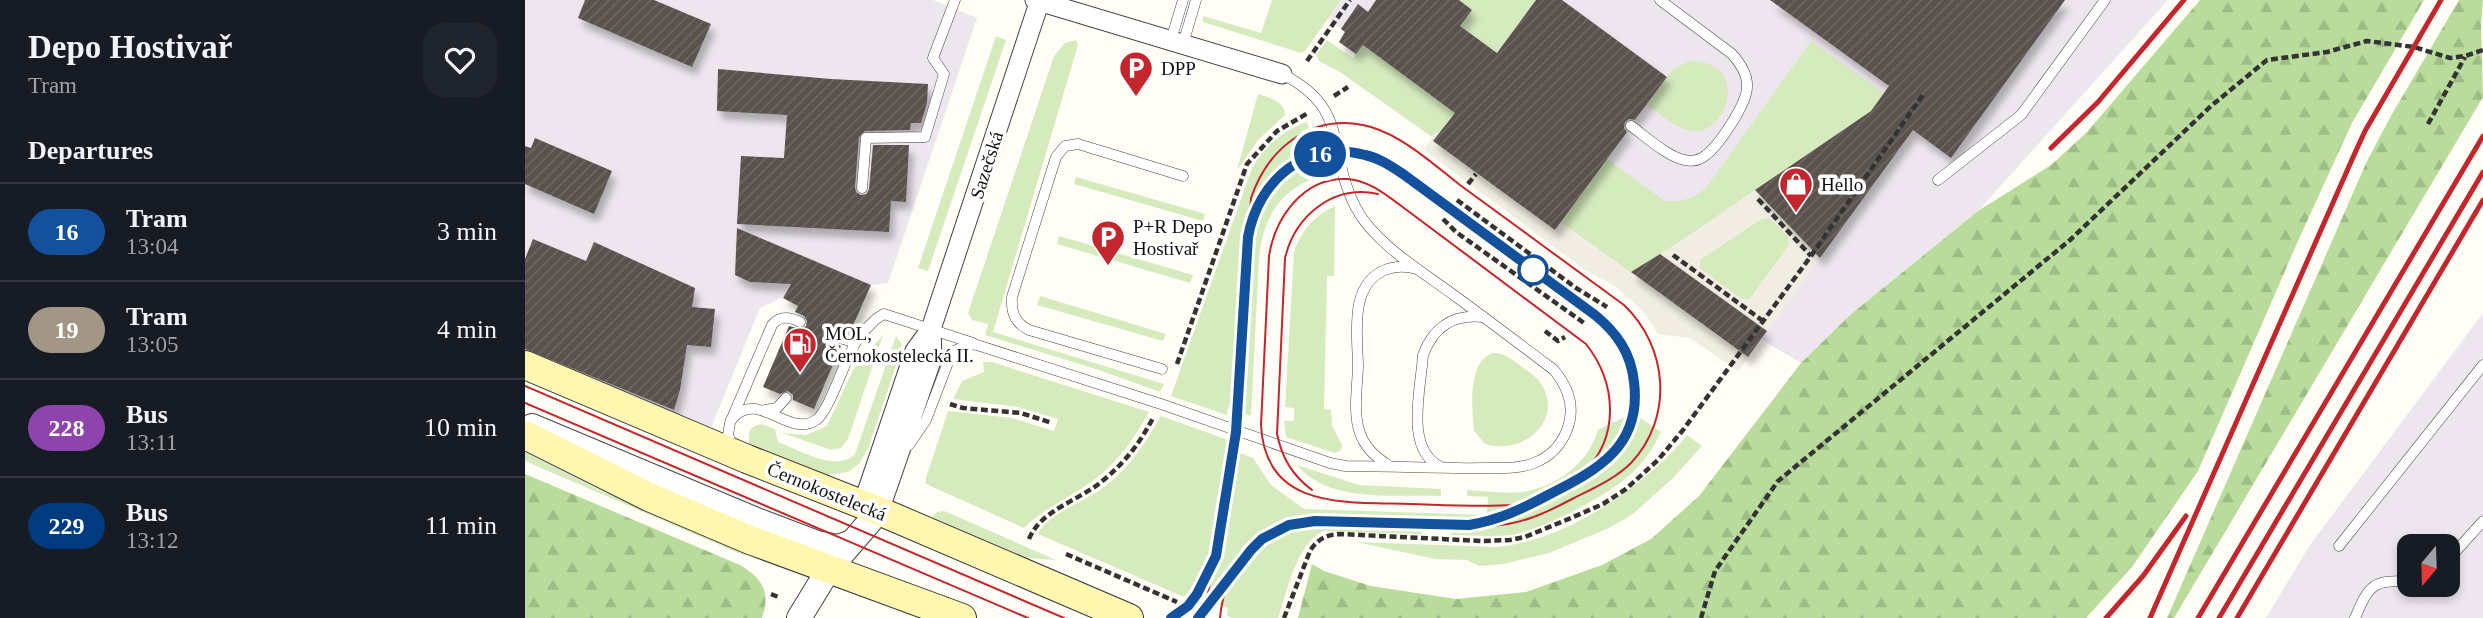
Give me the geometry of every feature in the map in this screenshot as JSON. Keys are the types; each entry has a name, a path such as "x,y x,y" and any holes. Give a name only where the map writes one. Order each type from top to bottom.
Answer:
{"main road":[{"name":"Černokostelecká","path":"525,365 747,459 864,522 1129,618"},
{"path":"525,435 649,497 750,540 962,618"}],"street":[{"path":"1038,1 1282,74"},
{"name":"Sazečská","path":"864,522 915,351 931,329 1038,1"},
{"name":"Sazečská","path":"799,618 829,569 864,522 897,462 932,358 931,329"},
{"path":"525,423 759,522 817,543 838,547 864,522"}],"lane":[{"path":"862,188 866,138 925,137 944,74 933,58 955,0"},
{"path":"1177,42 1183,0"},
{"path":"1177,42 1196,0"},
{"path":"1631,126 1677,158 1695,161 1710,151 1740,110 1748,87 1741,65 1732,54 1660,0"},
{"path":"1938,180 2021,115 2105,0"},
{"path":"761,409 798,424 815,421 823,412 850,351 877,318 884,314 1161,404 1330,463 1345,466 1446,469 1519,467 1545,458 1556,449 1570,423 1569,394 1563,381 1554,370 1383,240 1361,217 1350,193 1331,124 1322,104 1308,89 1282,74"},
{"path":"1162,369 1029,330 1014,317 1012,297 1056,157 1065,146 1077,144 1183,176"},
{"path":"1389,466 1367,446 1357,421 1360,298 1371,279 1380,272 1399,267 1420,270"},
{"path":"747,459 730,441 728,430 731,420 772,325 776,320 787,317 800,322"},
{"path":"1446,469 1430,461 1418,439 1423,355 1436,331 1447,322 1459,317 1484,317"},
{"path":"837,337 848,342 858,339"},
{"path":"897,462 926,421 952,352 969,344 977,345"},
{"path":"2339,546 2483,365"},
{"path":"731,420 741,411 777,408 786,398"},
{"path":"2461,545 2483,520"},
{"path":"2355,618 2373,586 2385,580 2397,581"}],"path":[{"path":"1307,61 1350,0"},
{"path":"1701,618 1715,570 1778,481 2070,240 2211,106 2267,60 2327,52 2367,41 2414,47 2449,58 2483,50"},
{"path":"2428,124 2465,56"},
{"path":"1334,96 1348,87"},
{"path":"1283,618 1310,551 1314,544 1327,536 1341,534 1510,540 1543,530 1603,504 1626,489 1658,460 1763,321 1924,93"},
{"path":"1175,369 1247,164 1277,131 1310,111"},
{"path":"1468,184 1476,174"},
{"path":"1758,198 1811,256"},
{"path":"1457,200 1607,307"},
{"path":"1443,219 1477,247 1584,323"},
{"path":"1673,256 1763,321"},
{"path":"1545,331 1557,341 1565,337"},
{"path":"947,403 963,408 1021,413 1052,423"},
{"path":"1029,539 1032,531 1048,515 1078,499 1115,471 1137,444 1155,414"},
{"path":"1066,554 1177,602"},
{"path":"771,594 778,597"}],"shaded area":[{"path":"525,0 933,0 977,18 888,283 871,285 801,256 783,297 760,308 710,430 525,351"},
{"path":"1341,0 2168,0 1978,211 1850,315 1801,363 1761,339 1913,130 1876,104 1871,111 1684,239 1437,100 1363,46 1356,54 1339,42 1345,32 1328,19"},
{"path":"1897,74 1934,101 1738,371 1690,338 1658,334 1644,312 1616,287 1585,270 1424,150 1436,132 1631,273 1871,111","holes":["1770,218 1788,236 1789,245 1750,299 1741,299 1700,268 1700,260 1761,219","1655,289 1739,312 1720,337"]},
{"path":"2483,313 2483,618 2266,618 2310,545"}],"green space":[{"path":"1272,0 1341,0 1301,53 1203,22 1203,16 1261,33"},
{"path":"1459,0 1536,0 1497,53 1460,26 1472,10"},
{"path":"2200,0 2424,0 2352,123 2198,471 2132,567 2086,618 1298,618 1312,564 1324,571 1371,586 1456,599 1526,592 1602,565 1651,539 1699,496 1801,363 1850,315 1978,211 2051,165 2087,132"},
{"path":"2459,0 2483,0 2483,97 2174,618 2167,618 2367,161"},
{"path":"996,36 1006,40 928,271 918,268"},
{"path":"1076,40 1078,45 993,332 1164,384 1160,392 985,335 988,324 972,320 968,313 1054,56 1065,43"},
{"path":"1327,40 1353,58 1363,45 1437,100 1607,159 1665,201 1691,198 1705,189 1811,41 1884,93 1871,111 1631,273 1436,132 1432,137 1340,72 1319,61 1316,55"},
{"path":"1690,61 1710,64 1722,73 1727,85 1723,112 1714,123 1703,130 1684,129 1647,105 1673,69"},
{"path":"1258,94 1280,103 1285,115 1259,139 1237,170"},
{"path":"1307,122 1322,175 1285,196 1270,216 1265,228 1259,257 1251,416 1228,407 1227,415 1171,396 1252,168 1275,140"},
{"path":"1076,177 1205,214 1203,221 1074,184"},
{"path":"1335,206 1334,276 1327,276 1324,409 1331,410 1332,425 1342,445 1341,450 1335,453 1286,437 1284,421 1294,421 1294,408 1285,407 1294,252 1310,224"},
{"path":"1769,217 1788,236 1789,245 1750,299 1741,299 1700,269 1699,260 1761,219"},
{"path":"1059,236 1193,275 1190,283 1057,244"},
{"path":"1040,296 1166,334 1163,341 1037,305"},
{"path":"883,335 848,439 841,448 831,450 783,433 806,435 827,426 853,370"},
{"path":"896,336 902,344 900,354 869,446 860,463 848,472 825,475 749,445 749,432 755,426 761,425 775,429 778,442 818,458 838,461 855,454"},
{"path":"1493,353 1508,357 1531,373 1539,381 1546,395 1548,408 1545,420 1527,439 1514,444 1485,444 1474,431 1472,399 1475,375 1479,365"},
{"path":"983,362 992,362 1149,412 1131,441 1109,467 1024,528 926,484 948,411 1012,418 1054,431 1058,419 1018,407 953,399 962,381 984,372"},
{"path":"1631,414 1661,432 1634,471 1594,500 1558,519 1511,535 1451,535 1452,530 1470,531 1470,520 1443,520 1442,528 1423,527 1422,534 1323,531 1313,538 1299,558 1278,618 1232,618 1227,616 1228,608 1189,591 1184,597 1038,534 1043,526 1059,513 1100,490 1116,477 1137,453 1161,416 1228,440 1227,448 1253,458 1271,485 1304,509 1487,515 1488,497 1467,496 1467,490 1515,493 1547,485 1579,463 1598,430"},
{"path":"1687,435 1702,446 1673,478 1633,514 1609,528 1549,553 1504,564 1479,566 1467,560 1435,559 1356,542 1496,547 1548,535 1601,509 1626,492 1649,474"},
{"path":"525,452 602,491 749,554 743,555 525,461"},
{"path":"1297,465 1359,485 1441,489 1441,496 1384,496 1344,491 1310,477"},
{"path":"525,474 740,565 754,575 763,587 765,609 762,618 525,618"},
{"path":"944,511 1056,560 1026,558 932,517 937,512"}],"building":[{"path":"585,0 654,0 711,24 692,67 578,18"},
{"path":"1376,0 1459,0 1472,10 1460,26 1497,53 1536,0 1562,0 1667,77 1635,120 1629,119 1625,122 1624,128 1627,132 1555,230 1433,141 1455,113 1363,45 1356,54 1339,42 1345,32 1341,29 1358,4 1368,12"},
{"path":"1770,0 2065,0 1951,158 1913,130 1820,258 1755,190 1871,111 1889,86"},
{"path":"718,69 928,84 927,103 921,123 911,123 910,130 865,131 859,137 855,187 856,192 861,195 866,194 869,189 873,145 909,145 906,202 891,201 889,232 737,224 741,156 784,158 787,115 717,111"},
{"path":"535,138 612,171 594,214 525,184 525,146 531,148"},
{"path":"737,228 871,285 852,328 849,327 847,332 835,330 830,334 831,341 841,346 814,409 793,400 793,395 788,391 780,394 763,387 789,326 801,329 806,326 807,321 804,316 795,312 798,306 783,298 791,284 750,282 735,275"},
{"path":"533,239 586,261 594,242 695,288 692,307 715,309 711,347 687,345 674,410 525,349 525,259"},
{"path":"1660,254 1767,331 1748,357 1631,272"}],"tram line":[{"path":"1203,618 1229,486 1236,432 1251,198 1269,163 1296,137 1331,124 1350,123 1371,127 1395,137 1418,152 1624,305 1639,322 1657,361 1659,404 1654,425 1645,445 1618,474 1553,509 1524,520 1492,526 1315,521 1296,524 1279,531 1264,540 1238,566 1229,581 1220,618"},
{"path":"1255,209 1273,182 1299,162 1331,152 1364,154 1403,175 1602,321 1617,338 1627,357 1633,378 1634,400 1630,422 1622,442 1608,459 1590,473"},
{"name":"16","path":"1171,618 1188,606 1197,594 1216,556 1236,432 1248,237 1256,206 1264,192 1287,169 1316,155 1339,152 1376,158 1403,174 1595,315 1610,328 1622,344 1633,373 1634,411 1620,444 1609,459 1595,471 1513,514 1482,523 1469,525 1315,521 1289,525 1262,539 1251,550 1198,618"},
{"path":"1552,494 1530,503 1513,505 1362,503 1314,496 1294,487 1277,473 1266,453 1261,425 1269,256 1272,242 1285,214 1305,192 1331,180 1347,179 1375,188 1586,344 1604,375 1610,409 1609,426 1595,459 1583,473 1556,492"},
{"path":"1312,490 1289,465 1277,434 1285,258 1297,229 1318,206 1346,194 1378,194"},
{"path":"525,386 1064,618"},
{"path":"525,403 1028,618"},
{"path":"1171,618 1188,606 1207,578"}],"railway":[{"path":"2051,148 2098,102 2184,0"},
{"path":"2150,618 2365,131 2441,0"},
{"path":"2198,618 2483,136"},
{"path":"2219,618 2483,172"},
{"path":"2237,618 2483,200"},
{"path":"2106,618 2143,576 2186,516"}],"place":[{"name":"DPP","path":"1136,98"},
{"name":"Hello","path":"1796,214"},
{"name":"P+R Depo Hostivař","path":"1108,267"},
{"name":"MOL, Černokostelecká II.","path":"800,374"}]}
